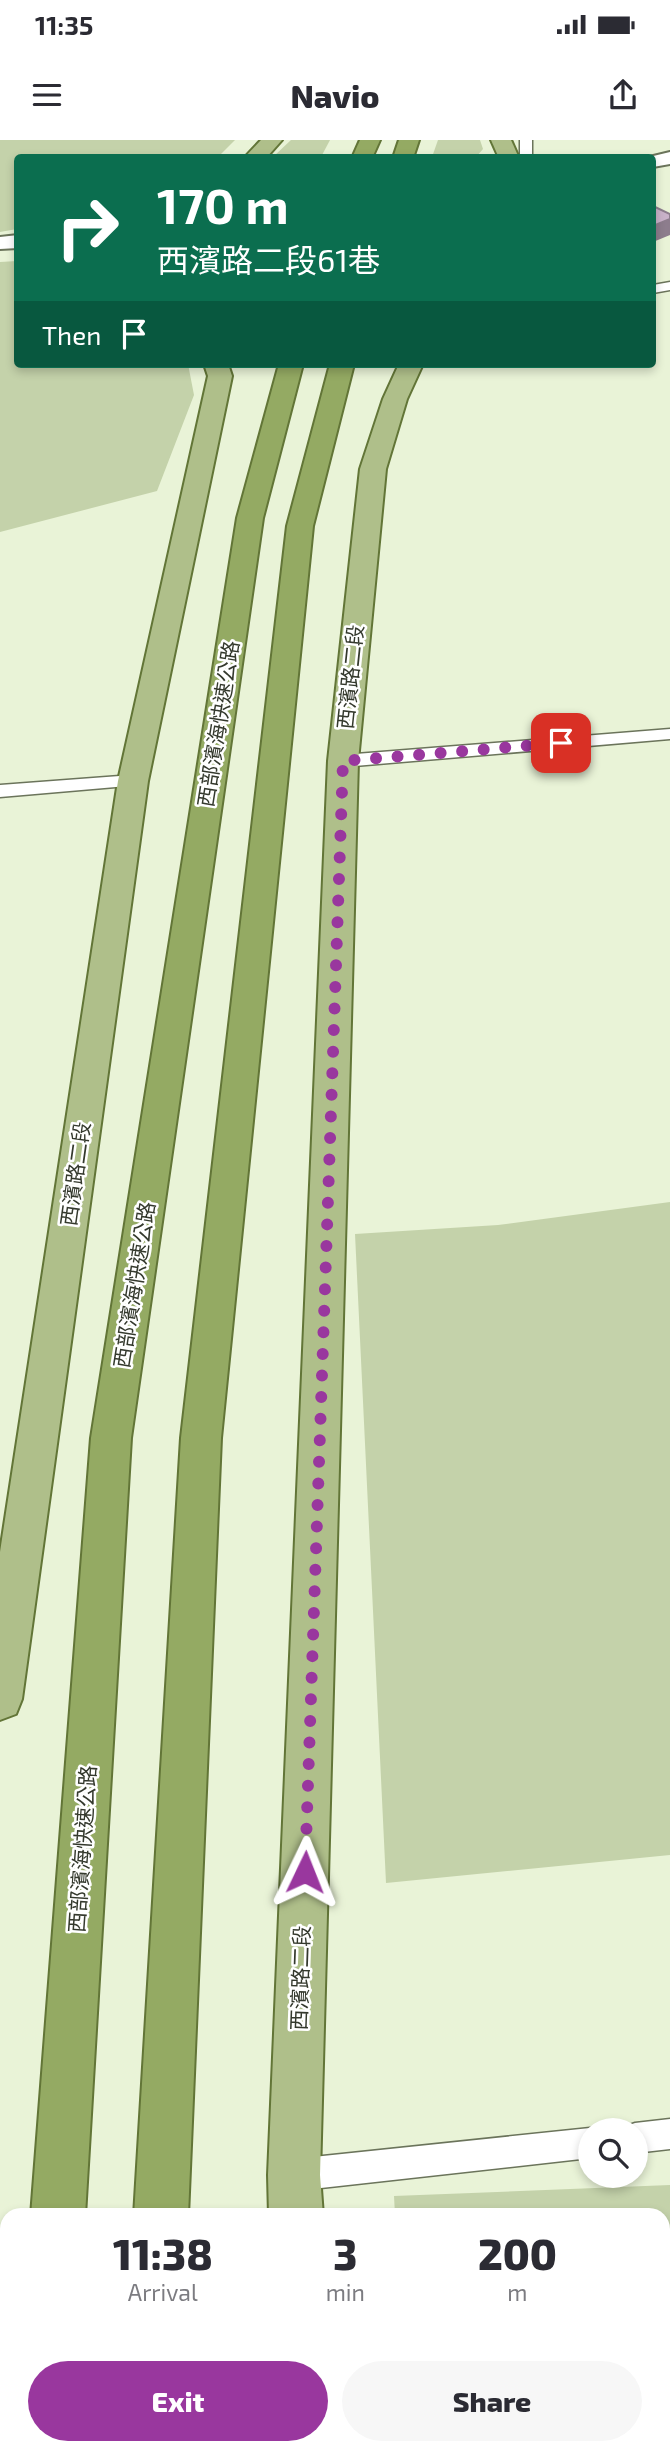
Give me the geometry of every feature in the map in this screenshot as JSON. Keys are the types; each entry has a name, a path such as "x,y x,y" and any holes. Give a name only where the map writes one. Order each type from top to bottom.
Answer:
{"highway":[{"name":"西部濱海快速公路","path":"59,2208 111,1438 250,518 290,368"},
{"path":"161,2208 201,1438 300,526 341,368"}],"main road":[{"path":"258,154 272,140"},
{"name":"西濱路二段","path":"0,1699 132,781 220,376 217,368"},
{"name":"西濱路二段","path":"296,2208 294,2175 343,761 373,469 395,400 409,368"}],"lane":[{"path":"343,761 670,734"},
{"path":"0,791 132,781"},
{"path":"648,2137 670,2134"},
{"path":"294,2175 578,2144"}],"green space":[{"path":"0,140 235,140 221,154 14,154 14,230 0,232"},
{"path":"291,140 330,140 323,154 276,154"},
{"path":"438,140 480,140 483,149 479,154 433,154"},
{"path":"14,261 14,368 189,368 194,395 157,491 0,532 0,262"},
{"path":"670,1202 670,1855 386,1883 355,1234 498,1225"},
{"path":"670,2185 670,2208 395,2208 394,2196 648,2188 648,2186"}],"building":[{"path":"656,207 670,214 670,219 656,225"}],"route":[{"path":"305,1872 343,761 561,743"}]}
